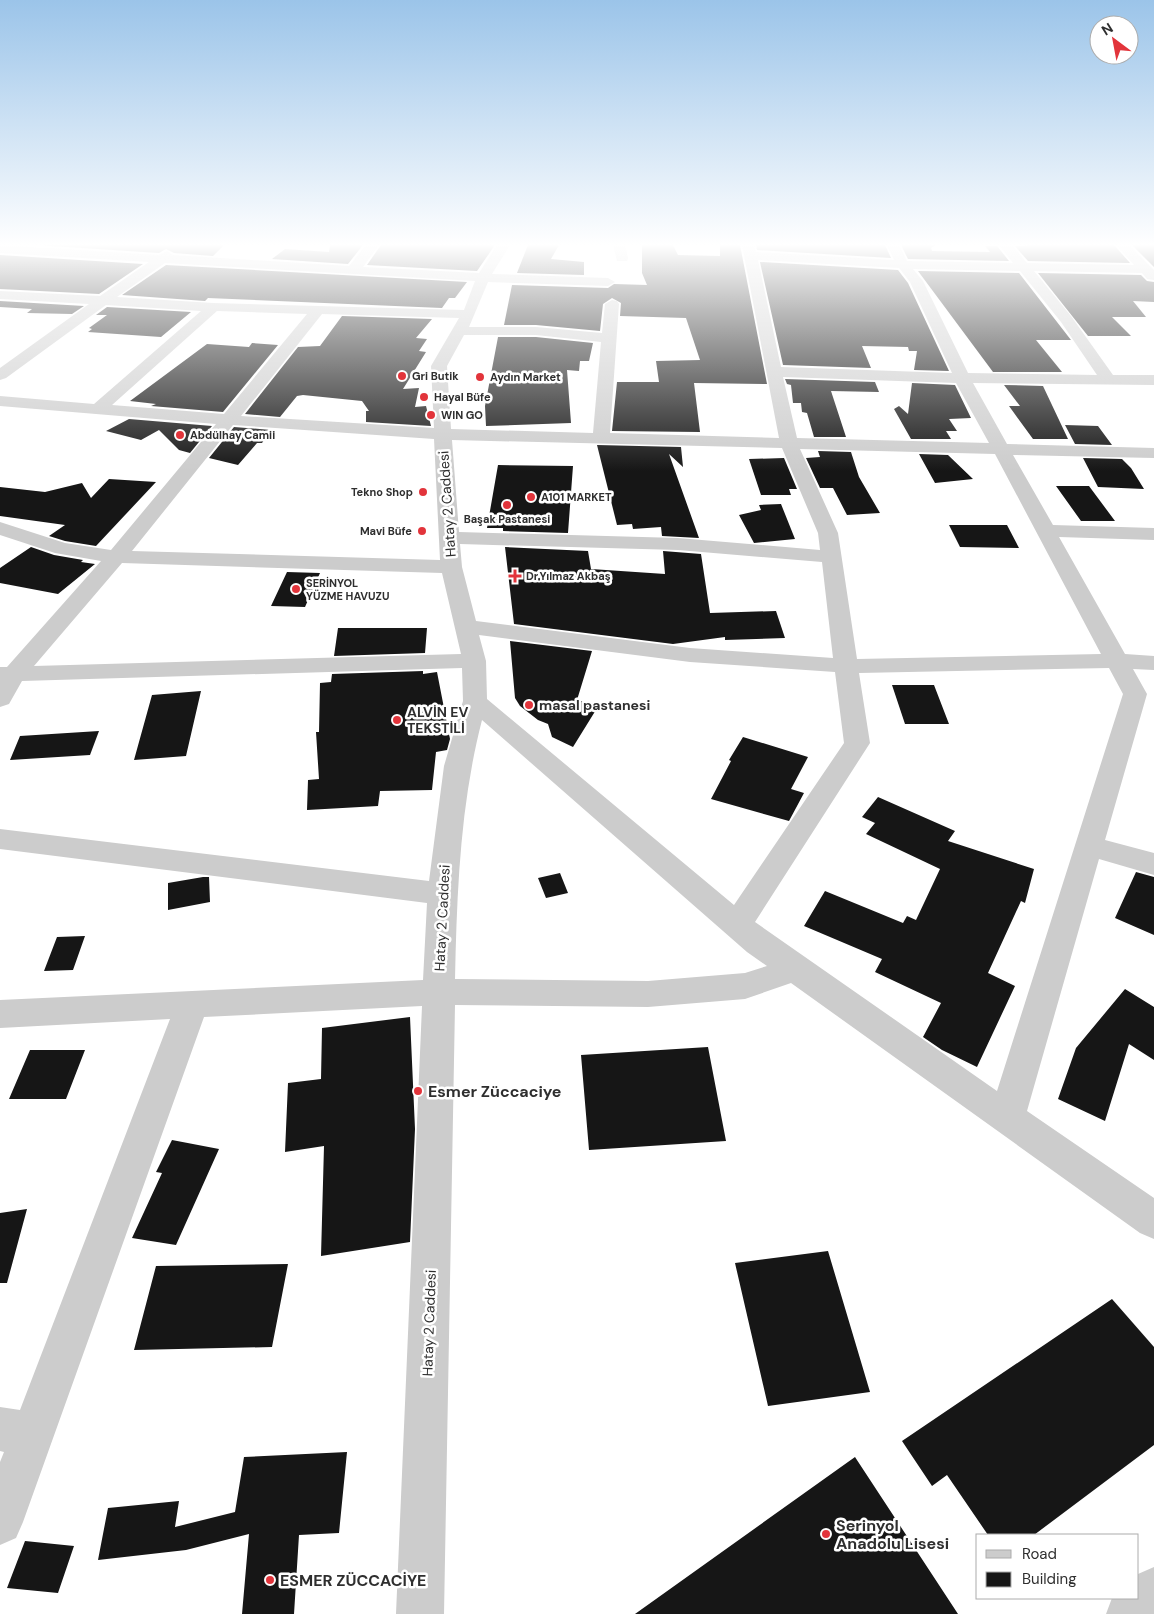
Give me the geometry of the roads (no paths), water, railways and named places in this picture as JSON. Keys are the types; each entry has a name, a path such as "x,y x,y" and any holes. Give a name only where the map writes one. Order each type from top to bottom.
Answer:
{"street":[{"path":"0,375 76,320"},
{"path":"98,409 198,320"},
{"path":"0,699 6,675 116,557 310,320"},
{"path":"434,320 609,338"},
{"path":"601,438 611,320"},
{"path":"737,925 857,743 828,533 789,444 763,320"},
{"path":"935,320 962,378 1135,694 1007,1117"},
{"path":"1067,320 1109,380"},
{"name":"Hatay 2 Caddesi","path":"420,1614 442,894 456,766 475,702 474,661 451,567 439,366 464,323"},
{"path":"774,372 962,378 1154,380"},
{"path":"0,401 229,420 443,434 1154,453"},
{"path":"0,528 62,549 116,557 451,567"},
{"path":"1046,531 1154,534"},
{"path":"450,538 678,544 832,557"},
{"path":"466,627 690,655 847,666 1118,662 1154,664"},
{"path":"6,675 474,661"},
{"path":"475,702 737,925 796,969 1154,1220"},
{"path":"0,839 442,894"},
{"path":"1089,846 1154,864"},
{"path":"0,1014 439,992 648,994 745,986 796,969"},
{"path":"0,1522 16,1431 192,1004"},
{"path":"1130,1614 1154,1591"}],"place":[{"name":"Gri Butik","path":"402,376"},
{"name":"Aydın Market","path":"480,377"},
{"name":"Hayal Büfe","path":"424,397"},
{"name":"WIN GO","path":"431,415"},
{"name":"Abdülhay Camii","path":"180,435"},
{"name":"Tekno Shop","path":"423,492"},
{"name":"A101 MARKET","path":"531,497"},
{"name":"Başak Pastanesi","path":"507,505"},
{"name":"Mavi Büfe","path":"422,531"},
{"name":"Dr.Yılmaz Akbaş","path":"515,576"},
{"name":"SERİNYOL YÜZME HAVUZU","path":"296,589"},
{"name":"masal pastanesi","path":"529,705"},
{"name":"ALVİN EV TEKSTİLİ","path":"397,720"},
{"name":"Esmer Züccaciye","path":"418,1091"},
{"name":"Serinyol Anadolu Lisesi","path":"826,1534"},
{"name":"ESMER ZÜCCACİYE","path":"270,1580"}]}
